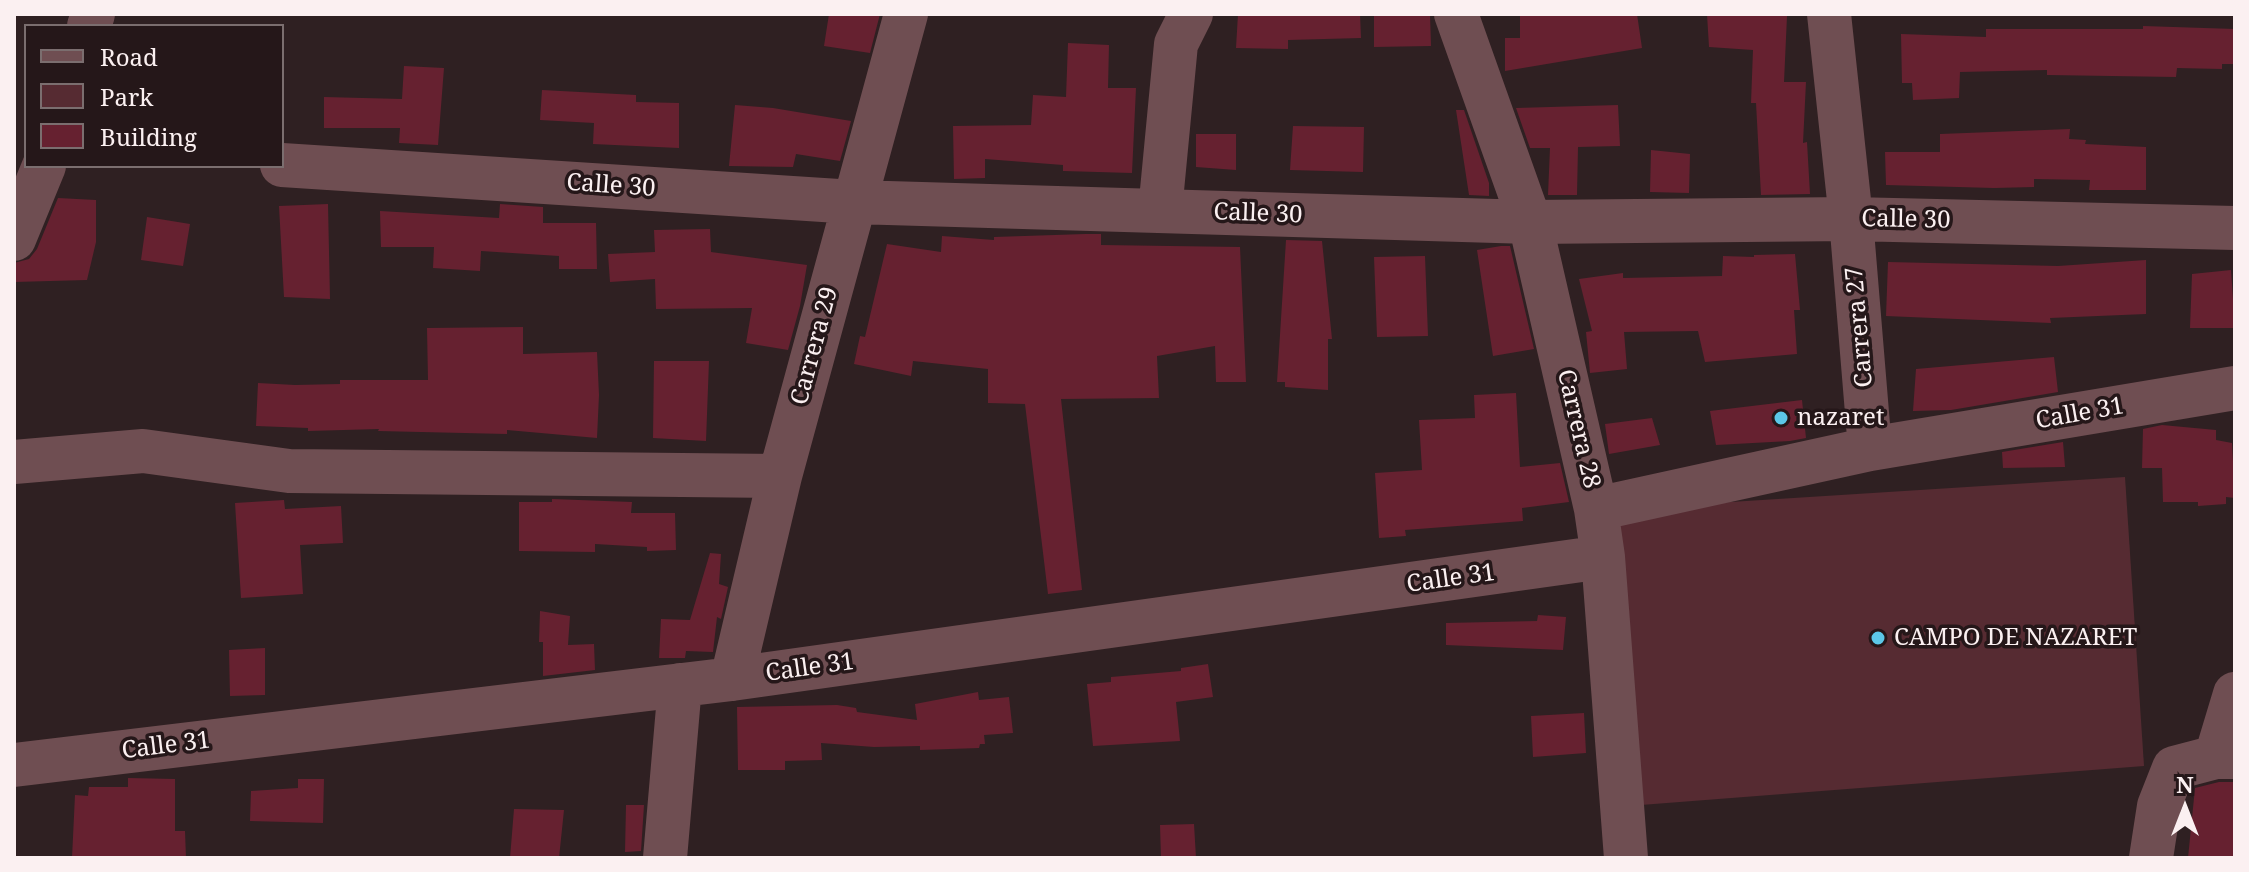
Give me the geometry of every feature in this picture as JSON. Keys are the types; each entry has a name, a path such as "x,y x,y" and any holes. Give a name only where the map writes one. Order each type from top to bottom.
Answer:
{"street":[{"name":"Carrera 29","path":"732,679 780,476 906,14"},
{"path":"1160,211 1176,44 1191,14"},
{"name":"Carrera 28","path":"1456,14 1530,222 1596,509 1603,557 1626,858"},
{"name":"Carrera 27","path":"1829,14 1851,219 1870,449"},
{"name":"Calle 30","path":"284,165 854,202 1530,222 1851,219 2235,228"},
{"path":"14,239 43,168"},
{"name":"Calle 31","path":"1596,509 1870,449 2235,388"},
{"path":"14,462 143,451 289,471 780,476"},
{"name":"Calle 31","path":"14,765 732,679 1603,557"},
{"path":"665,858 680,685"},
{"path":"2151,858 2159,806 2174,768 2226,757 2235,694"}],"green space":[{"name":"CAMPO DE NAZARET","path":"2125,477 2144,766 1641,805 1604,510"}],"building":[{"path":"829,14 880,14 870,53 824,46"},
{"path":"1238,14 1360,14 1361,38 1288,40 1288,49 1236,48"},
{"path":"1374,14 1430,14 1431,46 1374,47"},
{"path":"1520,14 1637,14 1642,48 1505,71 1505,38 1520,38"},
{"path":"1707,14 1787,16 1784,82 1806,82 1803,143 1807,142 1810,194 1761,195 1756,103 1751,103 1753,50 1709,47"},
{"path":"2143,26 2235,29 2235,64 2222,64 2222,69 2177,68 2176,77 2047,75 2047,70 1960,72 1959,98 1913,100 1912,83 1902,83 1901,34 1986,37 1986,29 2143,29"},
{"path":"1068,43 1109,45 1108,88 1136,88 1132,173 1063,171 1063,165 985,159 985,178 954,179 953,126 1031,125 1033,95 1066,97"},
{"path":"404,66 444,68 438,145 399,143 400,128 324,128 324,97 402,99"},
{"path":"542,90 636,95 636,102 679,103 679,148 593,144 594,123 540,120"},
{"path":"735,105 851,121 840,161 796,154 793,167 729,166"},
{"path":"1618,105 1620,146 1578,147 1577,195 1548,195 1550,148 1530,148 1516,108"},
{"path":"1456,110 1464,110 1489,183 1489,196 1469,195"},
{"path":"1293,126 1364,127 1363,172 1290,170"},
{"path":"2070,129 2069,139 2086,140 2085,144 2146,147 2146,190 2089,190 2090,180 2034,179 2034,187 1994,188 1886,185 1885,152 1940,152 1940,134"},
{"path":"1196,134 1236,134 1236,170 1196,167"},
{"path":"1651,150 1690,154 1689,193 1650,192"},
{"path":"58,198 96,200 96,242 87,280 14,282 14,263 29,259 37,249"},
{"path":"328,204 330,299 284,297 279,206"},
{"path":"500,204 543,207 543,223 596,223 597,269 559,269 559,256 481,251 480,271 433,268 434,247 381,247 380,211 499,218"},
{"path":"147,217 190,224 183,266 141,260"},
{"path":"710,229 711,252 807,265 788,350 746,343 752,308 656,309 655,279 610,282 608,254 655,252 654,230"},
{"path":"1101,234 1101,245 1240,247 1246,382 1216,382 1215,346 1157,356 1159,398 1061,399 1082,590 1048,594 1025,404 988,403 988,369 913,361 911,376 854,364 860,336 865,337 887,244 941,252 942,236 994,240 994,237"},
{"path":"1286,240 1322,241 1332,339 1328,339 1328,390 1285,387 1285,382 1277,382"},
{"path":"1510,246 1534,349 1493,356 1477,250"},
{"path":"1795,254 1800,310 1794,310 1797,354 1705,362 1698,331 1624,332 1627,369 1590,373 1586,332 1592,331 1579,279 1623,273 1623,278 1722,276 1723,256"},
{"path":"1425,256 1428,336 1377,337 1374,257"},
{"path":"2146,260 2146,314 2050,318 2051,323 1886,316 1888,262 2058,266"},
{"path":"2231,270 2235,328 2190,328 2192,274"},
{"path":"523,327 523,354 597,352 597,438 507,430 507,434 379,429 308,431 308,428 256,426 258,383 295,385 340,384 340,380 428,380 427,328"},
{"path":"2054,357 2058,392 1951,410 1913,411 1916,369"},
{"path":"654,361 709,361 706,441 653,438"},
{"path":"1516,393 1520,467 1560,463 1569,502 1522,508 1523,521 1405,530 1406,536 1379,538 1375,473 1422,470 1419,420 1475,418 1474,395"},
{"path":"1802,400 1806,438 1716,445 1710,411"},
{"path":"1652,418 1660,445 1609,454 1605,424"},
{"path":"2162,425 2216,430 2216,440 2232,443 2235,498 2226,497 2226,504 2198,506 2198,502 2163,502 2162,468 2142,468 2143,429"},
{"path":"2063,442 2065,467 2003,468 2002,452"},
{"path":"552,499 632,502 631,513 675,513 676,550 647,551 647,547 595,544 595,552 519,551 519,502 552,502"},
{"path":"284,500 285,509 341,506 343,543 300,545 303,594 241,598 235,503"},
{"path":"710,553 721,554 719,584 728,587 721,619 717,617 713,652 686,651 685,658 659,658 661,619 690,620"},
{"path":"540,611 570,616 568,645 594,644 595,670 543,676 543,642 539,642"},
{"path":"1538,615 1566,617 1563,650 1446,645 1446,623 1537,621"},
{"path":"265,648 265,695 230,696 229,650"},
{"path":"1208,664 1213,697 1176,702 1180,741 1093,746 1087,684 1111,682 1111,677 1181,671 1181,668"},
{"path":"978,692 979,700 1009,697 1013,733 984,735 985,744 980,744 979,748 920,750 920,746 821,743 822,760 785,761 785,770 738,770 737,707 837,705 856,708 857,712 917,720 915,704"},
{"path":"1584,713 1586,753 1533,757 1531,716"},
{"path":"128,778 175,779 175,831 185,831 186,858 72,858 75,795 88,796 89,787 128,787"},
{"path":"298,779 324,779 323,823 250,821 251,791 298,788"},
{"path":"2235,782 2235,858 2188,858 2195,788"},
{"path":"626,805 644,805 641,851 625,852"},
{"path":"514,809 564,810 559,858 510,858"},
{"path":"1194,824 1196,858 1161,858 1160,825"}],"place":[{"name":"nazaret","path":"1781,418"},
{"name":"CAMPO DE NAZARET","path":"1878,638"}]}
